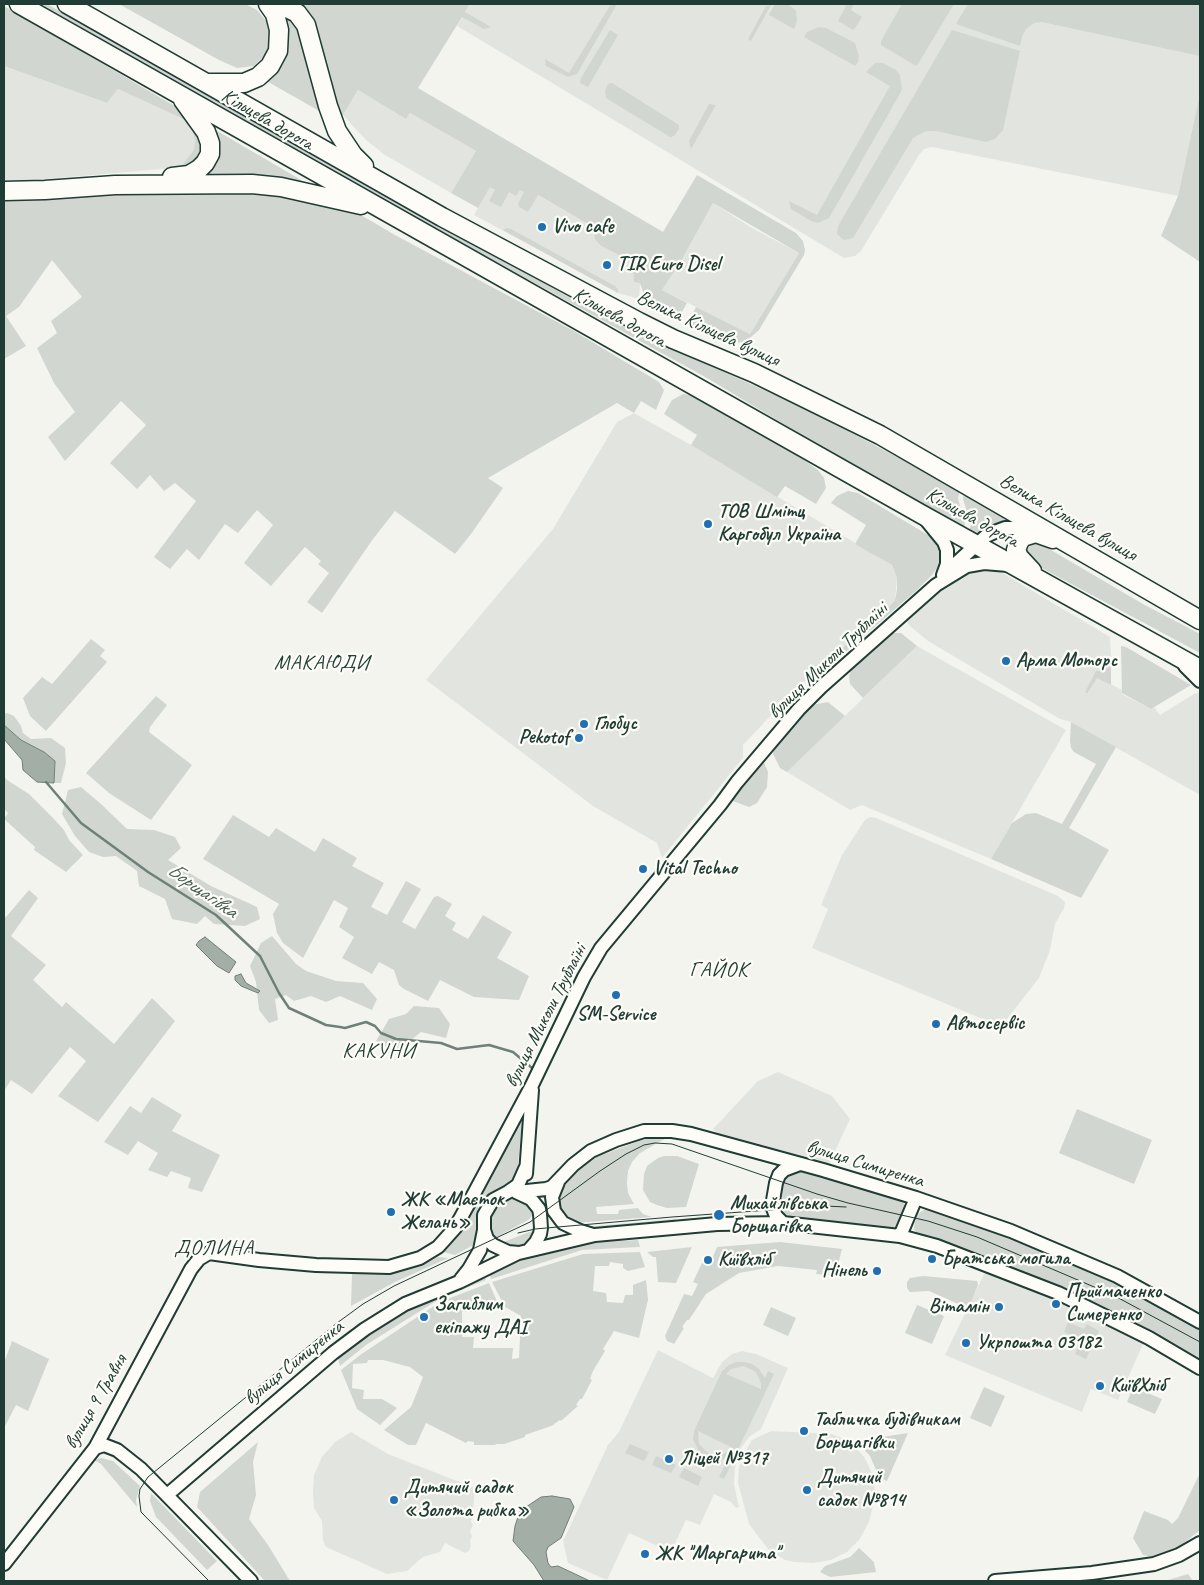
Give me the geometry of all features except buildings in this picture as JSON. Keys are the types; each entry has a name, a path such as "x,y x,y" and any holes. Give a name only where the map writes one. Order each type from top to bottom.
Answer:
{"highway":[{"name":"Кільцева дорога","path":"19,4 921,514 1200,669"},
{"name":"Велика Кільцева вулиця","path":"67,4 465,229 639,322 673,339 754,373 880,434 1200,620"},
{"path":"208,83 244,82 258,77 270,66 278,51 279,30 275,14 268,4"},
{"path":"280,4 297,14 306,25 328,106 337,131 354,155 379,181"},
{"path":"4,191 115,185 189,175 205,163 210,154 210,143 206,132 179,95"},
{"path":"115,185 265,185 319,195 383,211"},
{"path":"1042,582 1019,557 1016,550 1019,542 1023,537 1036,533 1068,543"}],"street":[{"path":"921,514 944,542 947,550 947,564 939,581"},
{"path":"939,581 986,536 1005,528 1017,528 1036,533"},
{"name":"вулиця Миколи Трублаїні","path":"209,1253 260,1260 359,1267 394,1266 427,1254 438,1247 455,1228 532,1085 584,977 601,948 720,805 736,782 799,709 939,581 975,563 1013,565"},
{"path":"1171,652 1200,681"},
{"path":"521,1194 526,1167 532,1085"},
{"name":"вулиця Симиренка","path":"558,1182 573,1164 591,1151 616,1140 644,1131 672,1131 691,1134 916,1198 1011,1231 1108,1272 1200,1322"},
{"path":"783,1224 776,1216 772,1206 776,1184 779,1175 784,1170 800,1164"},
{"path":"484,1230 487,1239 493,1245 508,1252 524,1252 536,1242 541,1228 539,1209 521,1194 518,1185 526,1167"},
{"path":"459,1282 470,1269 480,1250 484,1230 484,1215 493,1200 546,1189 558,1182"},
{"path":"558,1182 552,1197 554,1210 563,1223 580,1232 595,1236"},
{"path":"900,1236 916,1198"},
{"name":"вулиця Симиренка","path":"167,1495 333,1353 365,1329 405,1304 524,1252 595,1236 708,1225 756,1223 900,1236 936,1246 1072,1300 1149,1338 1200,1368"},
{"name":"вулиця 9 Травня","path":"4,1564 95,1448 191,1269 199,1259 209,1253"},
{"path":"95,1448 104,1446 117,1450 167,1495 250,1581"},
{"path":"995,1581 1092,1573 1154,1564 1179,1555 1200,1543"}],"shaded area":[{"path":"40,4 47,4 429,220 582,304 648,338 802,407 960,490 958,498 964,528 707,378 333,172"},
{"path":"119,4 245,4 257,10 268,23 272,39 265,55 254,66 237,68 219,60"},
{"path":"291,4 470,4 465,12 491,27 484,29 462,17 418,88 663,232 697,175 796,233 803,241 804,255 759,330 745,342 732,343 688,323 696,307 750,334 799,253 713,203 680,263 662,290 687,303 678,319 651,306 646,301 640,283 634,282 633,266 630,261 600,245 595,239 593,227 538,195 528,212 519,207 518,204 524,192 520,190 516,196 509,192 501,207 489,201 495,190 490,187 478,208 451,193 476,151 410,113 406,119 358,90 343,115 337,114"},
{"path":"470,4 1016,4 1200,49 1200,93 1178,196 932,147 924,149 919,155 861,251 855,256 844,258 457,26"},
{"path":"611,4 617,4 577,74 568,77 546,66 545,59 569,73"},
{"path":"775,4 787,4 796,11 797,20 794,29 769,15"},
{"path":"847,4 854,4 851,10 862,17 853,30 838,21"},
{"path":"902,4 954,4 916,66 881,45 881,41"},
{"path":"968,4 1200,4 1200,56 1042,22 1034,23 1026,29 1020,46 956,24"},
{"path":"771,5 751,41 748,39 766,6"},
{"path":"4,6 395,235 574,331 659,382 664,390 656,410 641,401 634,413 617,403 488,478 503,488 455,554 395,511 373,539 322,613 307,602 329,573 318,564 321,561 305,547 271,586 244,563 273,525 257,510 238,533 225,524 199,560 187,549 170,569 154,557 196,501 175,483 164,491 150,475 137,489 110,463 146,425 121,401 65,461 48,437 75,412 54,383 37,348 57,333 51,321 82,297 52,260 19,307 6,316 26,346 4,359 4,197 168,189 173,168 182,165 193,151 195,142 193,131 189,123 181,118 118,89 107,103 4,66"},
{"path":"278,11 296,20 328,116 263,79"},
{"path":"819,27 826,28 855,43 859,56 855,66 804,37 807,32"},
{"path":"610,30 618,35 588,87 580,83 581,78"},
{"path":"952,30 1020,51 1003,130 995,139 986,142 936,131 926,131 913,138 853,238 844,240 837,234 838,226"},
{"path":"875,63 883,63 896,70 900,75 902,90 829,218 818,223 811,221 791,209 789,201 817,215 890,86 866,72"},
{"path":"4,66 107,103 118,89 189,123 195,142 193,151 182,165 173,168 24,181 4,181"},
{"path":"612,83 679,125 679,129 674,136 670,137 606,98 605,90 608,84"},
{"path":"358,90 406,118 410,113 476,151 451,193 385,155 366,140 351,124 343,115"},
{"path":"1200,93 1200,262 1161,236 1178,196"},
{"path":"709,104 716,105 691,149 689,141"},
{"path":"495,177 506,177 642,255 639,299 618,293 474,215"},
{"path":"713,203 752,228 799,253 750,334 662,290 680,263"},
{"path":"507,228 615,286 618,289 618,293 503,230"},
{"path":"683,394 690,395 801,458 818,470 824,478 826,488 816,504 785,486 777,497 691,445 697,435 664,414 672,400"},
{"path":"634,413 892,565 897,578 895,600 796,689 743,745 743,758 662,858 657,843 593,806 426,680 553,529 617,422"},
{"path":"848,491 858,493 933,538 939,544 940,561 932,575 917,590 819,675 816,671 895,600 897,589 897,578 892,565 855,544 866,525 831,503 837,496"},
{"path":"964,493 1014,522 980,537 969,531 971,525 963,499"},
{"path":"1033,543 1039,543 1143,604 1200,634 1200,653 1034,564 1027,554 1027,549"},
{"path":"987,567 999,571 1110,637 1111,657 1085,692 1087,694 1097,677 1122,690 1122,694 1151,709 1154,707 1160,715 1200,692 1200,795 1071,722 1060,719 928,641 907,622 908,617 958,573"},
{"path":"893,633 901,633 917,646 863,698 850,684 849,676 852,668"},
{"path":"91,639 105,650 100,656 107,662 46,731 30,716 23,698 42,677 52,684"},
{"path":"917,646 1066,730 991,859 862,805 850,810 787,772"},
{"path":"1121,646 1126,647 1191,685 1151,709 1122,693"},
{"path":"1111,657 1111,685 1097,678 1087,694 1085,692 1096,671 1102,671"},
{"path":"156,696 167,705 150,727 149,732 192,765 151,820 109,793 86,773"},
{"path":"828,702 845,716 787,772 780,768 773,754 776,745 812,705"},
{"path":"7,713 14,716 21,726 23,733 31,739 51,738 65,748 66,763 61,783 54,783 55,761 44,752 21,740 4,725 4,714"},
{"path":"1071,722 1116,747 1069,828 1109,850 1081,898 991,859 1012,823 1026,814 1036,813 1062,824 1096,764 1074,752 1071,748"},
{"path":"4,725 21,740 44,752 55,761 54,783 37,782 23,770 22,760 4,739"},
{"path":"762,758 768,772 767,787 757,803 749,807 730,800"},
{"path":"4,776 29,794 53,818 83,855 66,872 34,850 35,847 4,819 8,813 4,809"},
{"path":"81,787 127,829 154,830 175,837 181,848 168,860 211,886 257,907 260,919 245,926 214,924 205,916 197,924 172,919 165,899 139,886 137,871 116,856 103,857 89,852 75,836 62,814 68,790"},
{"path":"233,815 269,837 276,828 315,852 323,838 357,858 352,866 384,883 371,907 387,915 406,881 421,889 402,922 415,929 434,897 438,896 452,904 445,916 456,923 452,930 468,939 483,915 512,932 497,958 529,976 519,1000 474,997 440,980 428,1001 404,989 399,985 394,970 379,962 372,974 342,958 354,937 339,927 348,908 334,900 303,958 283,943 277,933 273,914 279,904 203,859"},
{"path":"870,817 1058,896 1065,902 1064,908 1055,924 1050,950 1039,978 997,1032 988,1028 990,1022 812,948 828,909 821,905 842,855 865,820"},
{"path":"29,890 38,898 11,936 46,965 33,980 62,1007 66,1002 114,1044 152,998 175,1021 98,1122 58,1096 86,1061 70,1047 32,1094 11,1080 4,1091 4,916 6,917"},
{"path":"272,936 296,964 306,971 336,981 363,983 377,999 372,1010 340,996 326,1002 311,996 294,1001 286,995 275,999 278,1020 269,1023 259,1010 256,982 250,966 261,943"},
{"path":"205,937 236,962 229,973 217,966 196,945"},
{"path":"241,974 246,983 260,991 258,993 241,986 235,980 235,976"},
{"path":"414,1006 439,1008 450,1024 446,1038 421,1032 401,1048 390,1050 376,1041 389,1019 406,1014"},
{"path":"778,1072 832,1096 850,1119 828,1166 719,1135 713,1129 758,1081"},
{"path":"152,1097 182,1115 172,1131 220,1155 202,1192 188,1188 191,1178 171,1171 167,1177 148,1170 158,1153 138,1141 128,1155 104,1142 130,1106 141,1113"},
{"path":"1077,1109 1152,1140 1134,1184 1059,1153"},
{"path":"520,1122 522,1123 517,1174 512,1181 488,1196 481,1203 479,1202"},
{"path":"668,1137 640,1153 632,1162 628,1171 627,1183 628,1193 634,1204 596,1207 597,1214 618,1214 619,1210 638,1208 643,1214 652,1217 576,1223 571,1221 561,1210 559,1203 562,1190 573,1174 584,1165 597,1157 641,1140"},
{"path":"664,1156 677,1156 699,1164 686,1207 667,1208 657,1205 650,1202 643,1190 644,1174 647,1166"},
{"path":"798,1169 903,1200 905,1209 900,1224 891,1230 790,1219 781,1216 778,1210 781,1181 789,1171"},
{"path":"512,1198 525,1202 533,1211 533,1215 528,1220 495,1238 491,1228 493,1213 501,1203"},
{"path":"476,1206 479,1208 477,1243 455,1255 443,1252 461,1231"},
{"path":"929,1207 960,1217 1093,1270 1200,1325 1200,1362 919,1237 914,1229 915,1222 919,1213"},
{"path":"676,1219 676,1222 606,1229 589,1229 585,1227"},
{"path":"535,1231 530,1241 524,1244 513,1246 501,1243"},
{"path":"638,1240 640,1247 582,1250 491,1279 489,1272 543,1252 566,1247 601,1242"},
{"path":"780,1242 842,1249 835,1276 816,1274 817,1270 778,1266 739,1273 706,1294 689,1320 682,1327 684,1328 674,1344 667,1341 665,1336 684,1294 692,1296 698,1284 693,1282 702,1263 709,1266 717,1247"},
{"path":"692,1247 676,1283 658,1282 656,1257 647,1252"},
{"path":"640,1252 645,1267 628,1271 623,1268 623,1264 610,1262 609,1266 595,1266 593,1291 606,1293 607,1302 623,1303 625,1295 633,1295 633,1285 646,1280 648,1300 639,1338 614,1331 593,1371 590,1379 592,1380 582,1399 576,1405 578,1406 554,1425 504,1444 474,1445 474,1442 468,1441 466,1443 426,1423 416,1445 408,1445 384,1430 411,1407 423,1377 410,1367 383,1360 368,1360 367,1363 353,1364 352,1388 364,1390 363,1399 382,1399 397,1408 380,1425 357,1409 341,1370 360,1355 440,1302 489,1283 500,1308 476,1309 476,1312 462,1312 462,1337 474,1337 473,1348 513,1348 512,1359 519,1358 521,1316 505,1307 492,1282 583,1254"},
{"path":"438,1257 448,1258 395,1282 351,1306 352,1274 392,1274 422,1266"},
{"path":"986,1270 1037,1289 1144,1342 1118,1400 1091,1389 1082,1412 945,1355"},
{"path":"483,1274 486,1280 441,1298 366,1345 340,1366 337,1354 403,1310"},
{"path":"923,1276 977,1281 978,1285 969,1307 965,1307 929,1291 910,1292 907,1288 907,1282 910,1278"},
{"path":"917,1305 944,1316 932,1344 905,1333"},
{"path":"771,1307 796,1318 788,1336 763,1325"},
{"path":"1068,1322 1084,1329 1087,1324 1099,1331 1086,1359 1075,1354 1081,1340 1064,1332"},
{"path":"12,1341 49,1359 28,1411 16,1405 4,1428 4,1363"},
{"name":"Ліцей №317","path":"658,1350 713,1378 722,1362 732,1354 742,1351 756,1354 788,1368 761,1429 749,1437 739,1451 735,1467 734,1484 739,1507 736,1508 731,1502 714,1494 700,1525 686,1520 671,1552 629,1533 607,1580 568,1563 563,1541 608,1445 619,1432"},
{"path":"736,1362 744,1362 752,1364 759,1369 765,1378 768,1371 774,1374 724,1479 719,1477 728,1459 713,1460 706,1458 699,1452 693,1439 694,1431 722,1371","holes":["744,1366 756,1372 761,1383 761,1389 726,1374 731,1369","698,1431 733,1448 722,1455 708,1453 699,1444"]},
{"path":"984,1387 1005,1396 991,1427 970,1418"},
{"path":"1133,1387 1162,1399 1155,1414 1127,1402"},
{"name":"Дитячий садок №814","path":"771,1431 832,1434 851,1442 865,1458 874,1478 875,1497 869,1522 859,1540 847,1552 831,1560 813,1563 785,1560 768,1549 749,1524 738,1483 739,1467 744,1453 752,1440"},
{"name":"Дитячий садок «Золота рибка»","path":"351,1432 388,1454 475,1488 474,1516 471,1521 473,1526 470,1531 472,1536 469,1551 465,1553 445,1543 440,1552 423,1557 407,1571 387,1574 326,1547 323,1541 322,1521 314,1508 314,1475 322,1457 335,1442"},
{"path":"908,1433 887,1481 879,1477 870,1456 856,1441"},
{"path":"258,1442 253,1462 256,1495 249,1519 268,1545 290,1581 265,1581 197,1507 200,1492"},
{"path":"630,1444 649,1452 644,1461 625,1453"},
{"path":"656,1456 676,1465 671,1473 652,1465"},
{"path":"101,1458 113,1461 140,1486 136,1500 137,1507 101,1464 94,1460"},
{"path":"684,1468 702,1477 698,1486 679,1477"},
{"path":"1200,1473 1200,1530 1179,1547 1152,1557 1143,1555 1133,1538 1144,1511 1168,1520 1172,1524 1178,1518"},
{"path":"151,1493 217,1561 207,1570 156,1517 150,1501"},
{"path":"552,1496 570,1499 574,1507 561,1538 548,1547 546,1552 548,1563 551,1567 558,1566 590,1581 544,1581 534,1565 513,1541 520,1511 541,1497"},
{"path":"859,1548 874,1562 876,1572 830,1577 820,1572 825,1566 850,1557"},
{"path":"1188,1574 1193,1581 1165,1581"}],"waterway":[{"name":"Борщагівка","path":"46,782 81,823 148,872 216,915 260,956 289,1008 326,1025 345,1028 366,1022 375,1026 381,1033 396,1039 441,1043 457,1049 489,1045 513,1052 532,1068"}],"tram line":[{"path":"209,1581 141,1512 140,1489 148,1477 363,1304 394,1286 530,1222 600,1171 644,1145 655,1143 672,1144 817,1194 928,1221 977,1237 1113,1295 1200,1342"},
{"path":"518,1233 535,1229 672,1217 825,1206 846,1207"}],"place":[{"name":"Vivo cafe","path":"542,227"},
{"name":"TIR Euro Disel","path":"607,265"},
{"name":"ТОВ Шмітц Каргобул Україна","path":"708,524"},
{"name":"Арма Моторс","path":"1006,661"},
{"name":"Глобус","path":"584,724"},
{"name":"Pekotof","path":"579,738"},
{"name":"Vital Techno","path":"643,869"},
{"name":"SM-Service","path":"616,995"},
{"name":"Автосервіс","path":"936,1024"},
{"name":"ЖК «Маєток Желань»","path":"391,1212"},
{"name":"Михайлівська Борщагівка","path":"719,1215"},
{"name":"Братська могила","path":"932,1259"},
{"name":"Київхліб","path":"708,1260"},
{"name":"Нінель","path":"877,1271"},
{"name":"Приймаченко Симеренко","path":"1056,1304"},
{"name":"Вітамін","path":"999,1307"},
{"name":"Загиблим екіпажу ДАІ","path":"424,1317"},
{"name":"Укрпошта 03182","path":"966,1343"},
{"name":"КиївХліб","path":"1100,1386"},
{"name":"Табличка будівникам Борщагівки","path":"804,1431"},
{"name":"Ліцей №317","path":"669,1459"},
{"name":"Дитячий садок №814","path":"807,1490"},
{"name":"Дитячий садок «Золота рибка»","path":"394,1500"},
{"name":"ЖК ''Маргарита''","path":"645,1554"}],"district":[{"name":"МАКАЮДИ","path":"322,663"},
{"name":"ГАЙОК","path":"719,970"},
{"name":"КАКУНИ","path":"379,1051"},
{"name":"ДОЛИНА","path":"214,1248"}]}
